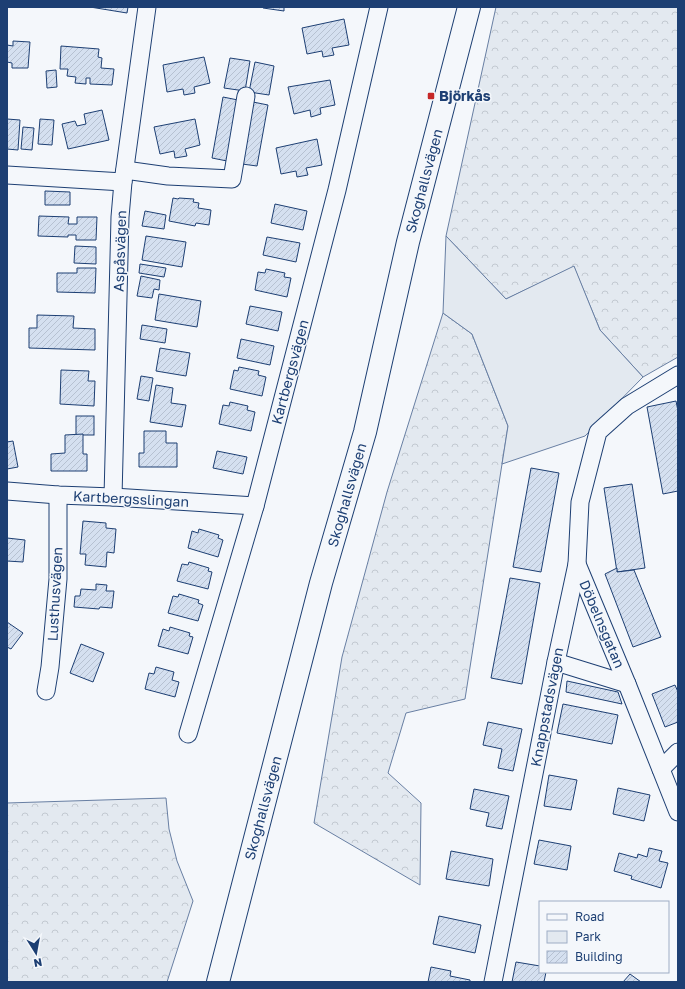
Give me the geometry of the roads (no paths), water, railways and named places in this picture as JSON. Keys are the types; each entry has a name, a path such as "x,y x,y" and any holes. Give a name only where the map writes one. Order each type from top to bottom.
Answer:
{"main road":[{"name":"Skoghallsvägen","path":"218,982 322,583 365,432 408,242 469,7"}],"street":[{"name":"Aspåsvägen","path":"113,497 120,231 124,176 147,7"},
{"name":"Kartbergsvägen","path":"188,734 255,506 336,195 379,7"},
{"path":"7,175 168,176 232,179 246,96"},
{"name":"Knappstadsvägen","path":"493,982 556,662 577,564 580,502 598,432 627,406 678,375"},
{"name":"Kartbergsslingan","path":"7,491 255,506"},
{"name":"Lusthusvägen","path":"46,691 50,667 58,579 58,495"},
{"name":"Döbelnsgatan","path":"577,564 678,812"},
{"name":"Döbelnsgatan","path":"556,662 627,684"},
{"path":"661,769 678,752"}],"place":[{"name":"Björkås","path":"431,96"}]}
